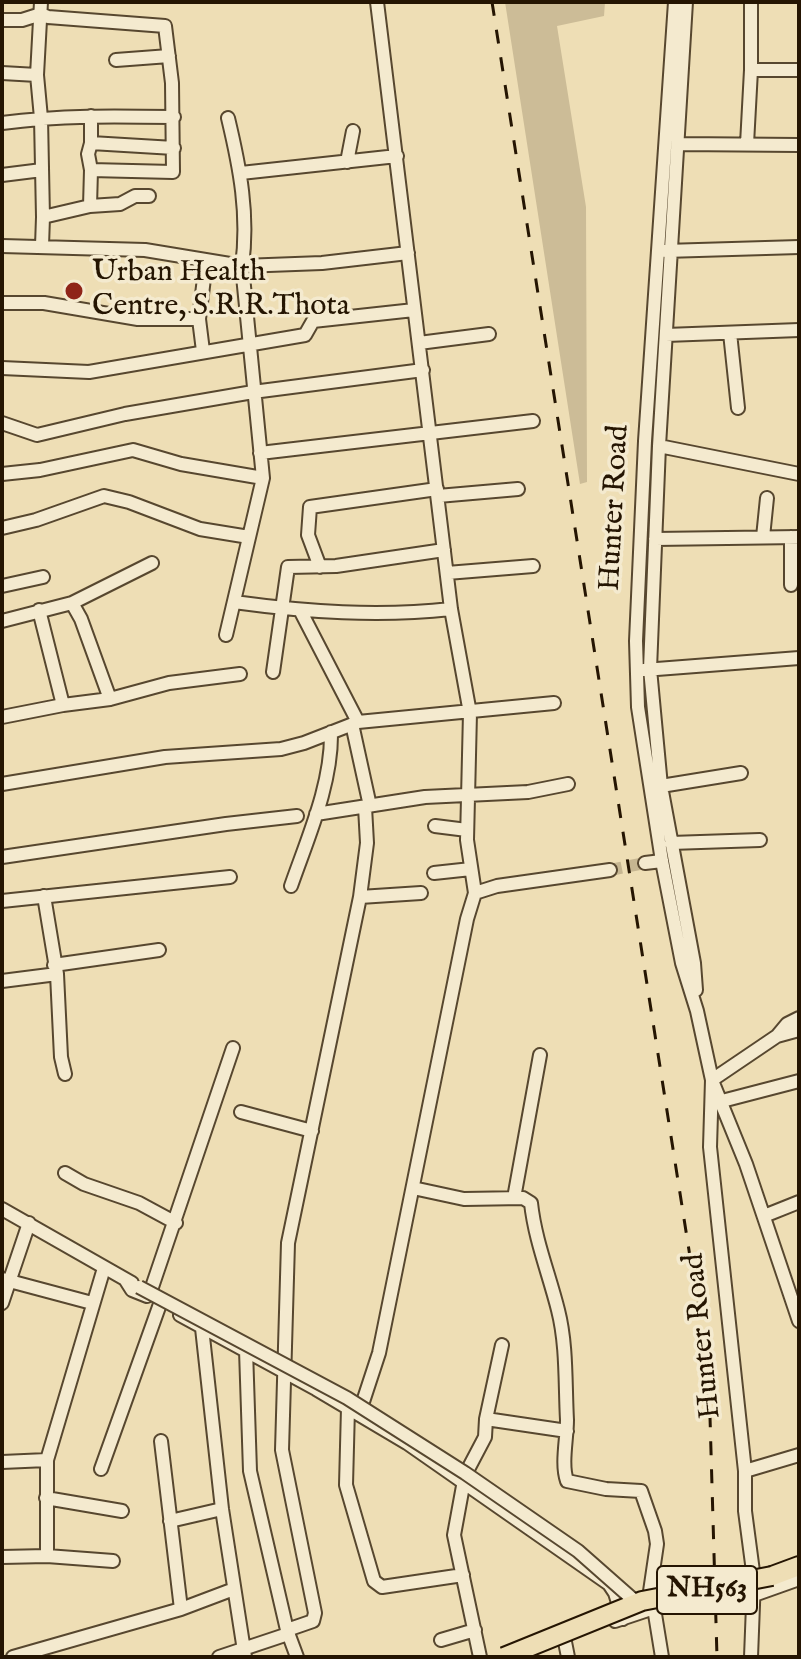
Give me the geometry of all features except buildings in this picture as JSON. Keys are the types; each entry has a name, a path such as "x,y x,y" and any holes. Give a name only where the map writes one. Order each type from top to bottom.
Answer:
{"highway":[{"name":"NH563","path":"504,1657 645,1606 799,1566"}],"street":[{"path":"377,2 451,609 470,713 467,830 475,893 467,919 379,1353 354,1411 346,1485 374,1581 382,1587 463,1575"},
{"name":"Hunter Road","path":"675,2 664,251 666,335 655,539 643,670 694,963 697,1011"},
{"name":"Hunter Road","path":"686,2 678,144 645,441 641,733 682,963 697,1011 711,1076 710,1147 754,1579 751,1657"},
{"path":"747,144 751,2"},
{"path":"2,20 22,20 41,8"},
{"path":"41,8 48,17 162,24 167,30 174,117 173,172 91,170"},
{"path":"41,8 37,75 41,118 42,246"},
{"path":"116,60 169,56"},
{"path":"751,70 799,70"},
{"path":"2,73 37,75"},
{"path":"2,123 91,116 174,117"},
{"path":"90,206 88,154 91,116"},
{"path":"226,635 263,478 242,266 246,239 241,173 228,118"},
{"path":"347,162 353,131"},
{"path":"91,143 174,148"},
{"path":"678,144 799,145"},
{"path":"241,173 397,156"},
{"path":"2,175 42,170"},
{"path":"135,171 135,196"},
{"path":"43,217 90,206 120,204 135,196 149,196"},
{"path":"2,246 149,250 242,266 322,263 408,253"},
{"path":"664,251 799,247"},
{"path":"203,351 199,319 206,262"},
{"path":"2,303 44,303 133,318 199,319"},
{"path":"2,368 89,372 305,335 313,321 414,310"},
{"path":"666,335 799,330"},
{"path":"730,333 738,408"},
{"path":"419,343 489,334"},
{"path":"2,423 32,434 253,392 423,370"},
{"path":"260,453 533,421"},
{"path":"659,446 799,474"},
{"path":"2,474 40,470 133,450 181,464 263,478"},
{"path":"320,567 308,535 310,507 437,493 518,489"},
{"path":"2,528 104,496 129,502 200,529 249,537"},
{"path":"763,537 767,498"},
{"path":"655,539 795,537 791,585"},
{"path":"273,672 288,567 320,567 444,550"},
{"path":"2,621 72,603 152,563"},
{"path":"447,573 533,566"},
{"path":"2,586 43,577"},
{"path":"234,602 281,609 358,614 405,614 451,609"},
{"path":"72,603 81,619 110,699"},
{"path":"39,610 63,705"},
{"path":"219,1657 244,1653 313,1621 315,1613 282,1450 288,1243 360,897 367,843 367,807 355,723 300,610"},
{"path":"643,670 799,658"},
{"path":"2,717 110,699 169,683 240,674"},
{"path":"2,784 165,757 281,749 355,723 554,703"},
{"path":"291,886 316,814 332,753 327,734"},
{"path":"661,786 741,773"},
{"path":"316,814 467,793 528,792 568,784"},
{"path":"2,857 297,816"},
{"path":"435,826 467,830"},
{"path":"671,843 760,840"},
{"path":"645,863 662,861"},
{"path":"434,873 471,869"},
{"path":"475,893 497,886 610,870"},
{"path":"2,901 230,877"},
{"path":"360,897 421,893"},
{"path":"44,896 65,1074"},
{"path":"2,981 159,950"},
{"path":"777,1036 787,1024 799,1018"},
{"path":"799,1030 777,1036 711,1076 764,1216 799,1321"},
{"path":"144,1290 176,1223 202,1133 233,1048"},
{"path":"514,1198 540,1055"},
{"path":"722,1101 799,1081"},
{"path":"241,1112 312,1131"},
{"path":"65,1173 84,1184 139,1203 176,1223"},
{"path":"413,1188 464,1199 529,1200 559,1313 567,1481 595,1488 641,1491 655,1531 657,1544 648,1605 623,1619 564,1637 514,1657"},
{"path":"764,1216 799,1202"},
{"path":"2,1209 104,1268 362,1407 465,1473 578,1551 645,1606 662,1657"},
{"path":"2,1303 6,1280 29,1223"},
{"path":"47,1556 47,1460 104,1268"},
{"path":"125,1279 132,1290 354,1411 444,1468 609,1584 623,1619"},
{"path":"6,1280 92,1303"},
{"path":"101,1469 160,1304"},
{"path":"202,1328 222,1509 244,1653"},
{"path":"480,1657 454,1535 463,1484 470,1462 485,1437 502,1345"},
{"path":"246,1350 250,1471 288,1632 297,1657"},
{"path":"486,1419 567,1431"},
{"path":"161,1441 181,1609"},
{"path":"745,1471 799,1455"},
{"path":"2,1462 47,1460"},
{"path":"46,1498 122,1511"},
{"path":"170,1521 222,1509"},
{"path":"2,1557 47,1556 113,1561"},
{"path":"754,1595 799,1579"},
{"path":"13,1657 181,1609 234,1589"},
{"path":"441,1640 475,1630"},
{"path":"564,1637 568,1657"}],"shaded area":[{"path":"505,2 605,2 604,16 557,26 586,207 587,482 580,484"}],"tunnel":[{"path":"610,870 645,863"}],"railway":[{"path":"492,2 697,1301 710,1417 717,1657"}],"place":[{"name":"Urban Health Centre, S.R.R.Thota","path":"74,291"}]}
